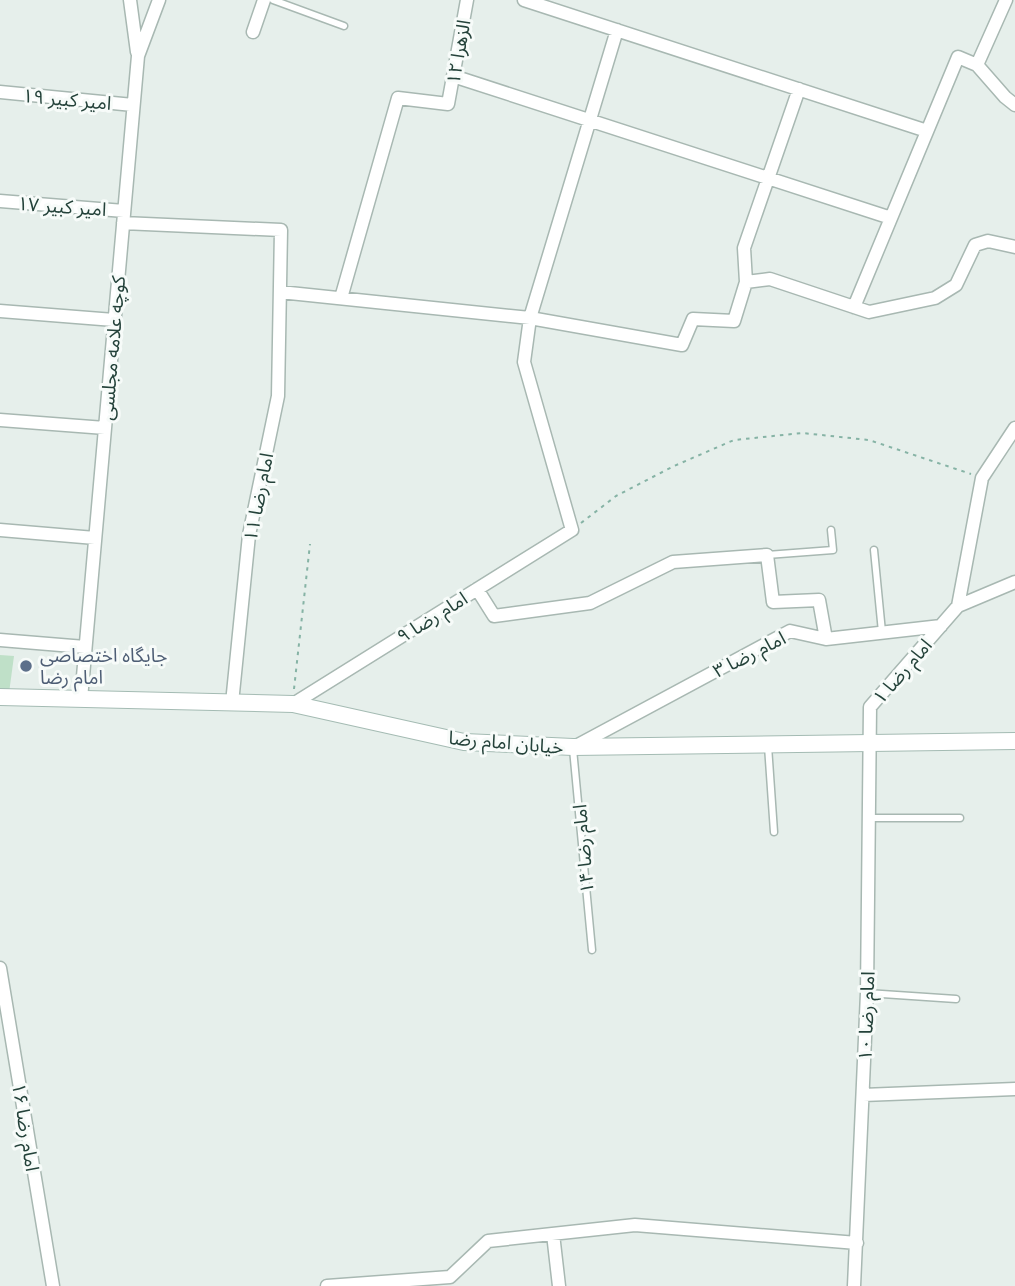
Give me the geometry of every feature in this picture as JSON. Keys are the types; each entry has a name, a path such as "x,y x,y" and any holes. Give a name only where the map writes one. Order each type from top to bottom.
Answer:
{"street":[{"path":"130,0 138,56"},
{"name":"کوچه علامه مجلسی","path":"81,699 138,56 159,0"},
{"path":"253,32 264,0"},
{"name":"الزهرا ۱۲","path":"341,298 398,98 448,104 467,0"},
{"path":"524,0 928,131"},
{"path":"977,65 1006,0"},
{"path":"572,530 524,362 530,318 617,30"},
{"path":"854,307 958,57 977,65 1015,106"},
{"path":"453,76 891,218"},
{"path":"280,292 530,318 682,345 693,319 734,321 746,282 744,248 799,89"},
{"name":"امیر کبیر ۱۹","path":"0,92 133,105"},
{"name":"امیر کبیر ۱۷","path":"0,201 123,217 281,230 280,292"},
{"path":"746,282 771,279 869,312 935,298 956,285 975,245 988,241 1015,247"},
{"name":"امام رضا ۱۱","path":"232,703 249,535 278,396 280,292"},
{"path":"0,311 114,320"},
{"path":"0,420 105,428"},
{"path":"958,606 982,478 1015,428"},
{"path":"0,530 95,538"},
{"name":"امام رضا ۹","path":"293,704 572,530"},
{"path":"477,589 494,616 590,603 673,562 767,555 773,602 819,600 826,639"},
{"path":"958,606 1015,582"},
{"name":"امام رضا ۱","path":"870,745 870,706 958,606"},
{"name":"امام رضا ۳","path":"573,747 790,631 826,639 941,626"},
{"path":"0,640 85,647"},
{"name":"خیابان امام رضا","path":"0,697 293,704 464,742 573,747 1015,741"},
{"name":"امام رضا ۱۰","path":"854,1286 867,993 870,745"},
{"name":"امام رضا ۱۶","path":"0,968 53,1286"},
{"path":"863,1095 1015,1089"},
{"path":"327,1286 450,1282 488,1241 635,1225 857,1242"},
{"path":"553,1234 559,1286"}],"lane":[{"path":"273,0 344,26"},
{"path":"767,555 833,550 831,530"},
{"path":"874,550 882,633"},
{"path":"768,746 774,832"},
{"name":"امام رضا ۱۴","path":"573,747 592,950"},
{"path":"868,817 960,818"},
{"path":"867,993 956,999"}],"path":[{"path":"572,530 616,496 674,466 734,440 802,433 869,440 982,478"},
{"path":"293,704 310,544"}],"green space":[{"path":"0,655 14,656 9,693 0,694"}],"place":[{"name":"جایگاه اختصاصی امام رضا","path":"26,666"}]}
